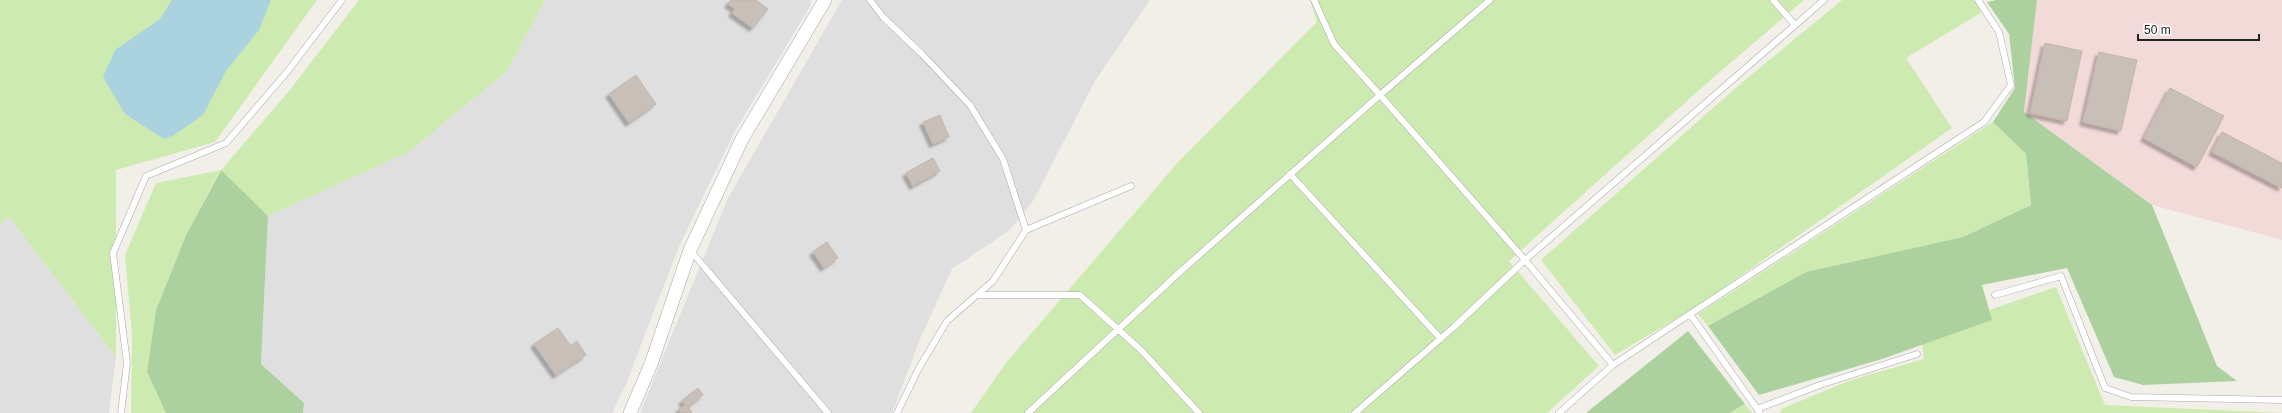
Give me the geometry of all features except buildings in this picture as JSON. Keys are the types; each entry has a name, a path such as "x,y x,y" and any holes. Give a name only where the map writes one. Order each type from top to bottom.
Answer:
{"street":[{"path":"630,413 651,364 690,250 742,139 823,2"}],"lane":[{"path":"121,413 127,363 114,252 146,176 226,143 287,72 342,0"},
{"path":"870,0 883,17 922,54 970,105 1003,159 1026,230"},
{"path":"1314,0 1334,44 1525,260 1613,365"},
{"path":"1028,413 1118,329 1290,174 1490,0"},
{"path":"1774,0 1795,25"},
{"path":"1355,413 1441,339 1525,260 1824,0"},
{"path":"1559,413 1613,365 1984,122 2011,85 1999,32 1978,0"},
{"path":"1290,174 1441,339"},
{"path":"897,413 919,368 947,321 993,281 1026,230 1130,186"},
{"path":"690,250 828,413"},
{"path":"1995,295 2061,276 2105,388 2131,397 2282,400"},
{"path":"977,295 1080,294 1118,329 1199,413"},
{"path":"1690,314 1758,411 1820,385 1917,354"}],"shaded area":[{"path":"545,0 810,0 811,5 735,131 680,244 626,384 612,413 303,413 304,403 261,364 268,216 409,152 507,71"},
{"path":"842,0 1150,0 1095,81 1033,201 1010,230 952,269 920,339 892,413 640,413 728,198"},
{"path":"2037,0 2282,0 2282,240 2152,205 2024,112"},
{"path":"9,217 116,357 109,413 0,413 0,224"}],"green space":[{"path":"0,0 317,0 215,142 116,170 116,357 9,217 0,224"},
{"path":"359,0 545,0 507,71 409,152 268,216 220,170 289,91"},
{"path":"1310,0 1804,0 1708,82 1509,261 1599,366 1547,413 971,413 1006,363 1179,161 1317,22"},
{"path":"1842,0 1974,0 1982,12 1906,58 1952,128 1699,305 1615,355 1541,260 1739,85"},
{"path":"1996,0 2037,0 2024,112 2152,205 2217,366 2237,381 2143,385 2114,377 2067,268 1982,285 1992,320 1882,359 1759,395 1708,326 1806,272 1963,237 2031,205 2026,154 1993,122 2015,88 2009,34 1987,2"},
{"path":"1993,122 2026,154 2031,205 1963,237 1806,272 1708,326 1698,314"},
{"path":"220,170 186,235 156,310 147,372 166,413 131,413 132,335 125,255 156,183"},
{"path":"221,170 268,216 261,364 304,403 303,413 166,413 147,372 156,310 186,235"},
{"path":"2056,287 2105,405 2282,413 1780,413 1781,409 1851,380 1924,359 1922,344 1991,320 1989,310"},
{"path":"1688,331 1745,404 1729,413 1586,413"},
{"path":"1745,404 1752,413 1729,413"}],"water":[{"path":"172,0 271,0 259,30 226,71 203,115 174,135 164,139 125,114 103,77 115,50 160,19"}]}
